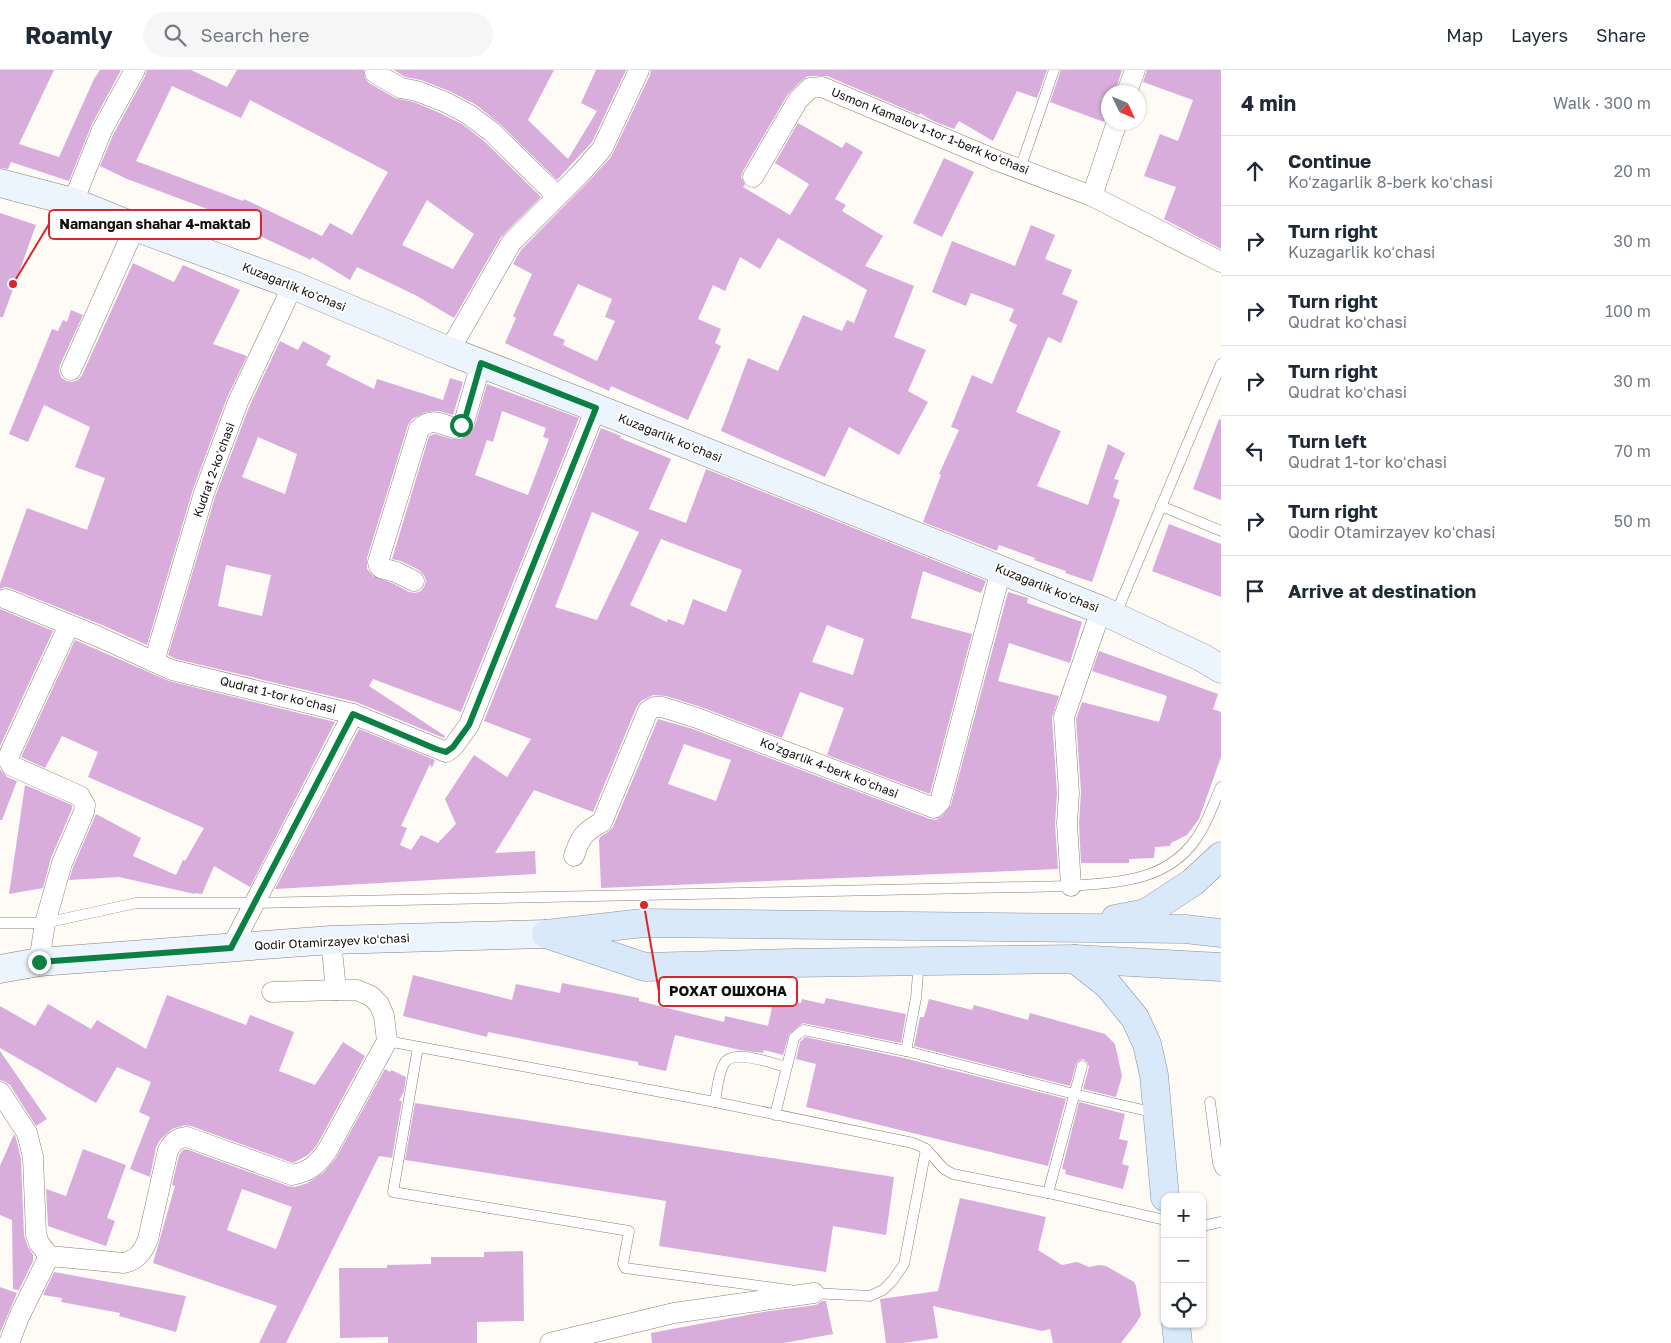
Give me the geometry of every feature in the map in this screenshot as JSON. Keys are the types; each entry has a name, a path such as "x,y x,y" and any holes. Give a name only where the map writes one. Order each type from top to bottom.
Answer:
{"main road":[{"path":"1061,928 1146,913 1193,882 1221,856"},
{"path":"546,934 643,923 1185,929 1221,933"},
{"path":"1008,959 1009,928"},
{"path":"546,934 645,967 1074,958 1221,967"},
{"path":"1074,958 1108,985 1135,1018 1147,1044 1154,1075 1165,1193"}],"street":[{"path":"72,202 102,130 135,70"},
{"path":"449,351 511,243 581,173 602,149 639,70"},
{"path":"1130,85 1135,70"},
{"path":"375,72 401,88 436,99 468,114 492,132 557,196"},
{"name":"Usmon Kamalov 1-tor 1-berk koʻchasi","path":"753,177 798,100 810,88 822,87 1020,169 1092,196 1221,262"},
{"path":"1092,196 1114,130"},
{"name":"Kuzagarlik koʻchasi","path":"0,183 72,202 293,285 449,351 1108,613 1203,658 1221,670"},
{"path":"71,370 135,227"},
{"name":"Kudrat 2-koʻchasi","path":"154,662 204,493 238,402 293,285"},
{"path":"414,581 396,572 381,568 378,562 419,429 426,423 434,422 455,428 461,425 465,419 481,363"},
{"path":"353,714 436,749 446,752 453,747 469,725 596,408"},
{"name":"Koʻzgarlik 4-berk koʻchasi","path":"574,856 580,838 589,829 602,822 648,711 654,707 662,707 697,718 934,808 940,802 1001,570"},
{"name":"Qudrat 1-tor koʻchasi","path":"6,599 172,670 353,714 231,948"},
{"path":"1072,886 1068,843 1067,815 1069,793 1064,717 1108,613"},
{"path":"39,962 45,923 62,863 86,804 80,796 12,766 9,761 10,753 70,625"},
{"name":"Qodir Otamirzayev koʻchasi","path":"0,969 39,962 332,940 546,934"},
{"path":"332,940 336,990"},
{"path":"0,1092 27,1133 31,1145 38,1243 50,1256 124,1263 134,1260 142,1252 148,1239 168,1150 174,1142 179,1138 187,1137 292,1175 304,1172 317,1165 327,1151 387,1041 384,1016 379,1004 371,996 358,990 272,992"},
{"path":"9,1343 19,1317 50,1256"},
{"path":"550,1343 674,1313 814,1293"}],"lane":[{"path":"1020,169 1054,70"},
{"path":"1108,613 1161,506 1221,364"},
{"path":"1161,506 1221,531"},
{"path":"0,923 45,923 136,903 254,903 1072,886 1124,881 1145,877 1172,863 1186,851 1197,838 1221,787"},
{"path":"906,1052 916,998 919,961"},
{"path":"775,1115 794,1038 804,1030 906,1052 1157,1113"},
{"path":"387,1041 714,1102 913,1143 926,1149 944,1170 953,1174 1048,1193 1161,1219"},
{"path":"418,1047 393,1192 629,1231 623,1264 625,1268 814,1293 870,1296 883,1290 904,1264 926,1149"},
{"path":"714,1102 724,1062 731,1057 739,1055 786,1067"},
{"path":"1048,1193 1082,1066"},
{"path":"1210,1102 1218,1162 1221,1170"},
{"path":"1206,1225 1221,1222"}],"building":[{"path":"0,70 54,70 19,144 59,157 94,79 100,70 121,70 92,124 69,181 11,162 8,169 0,168"},
{"path":"147,70 191,70 227,87 237,70 364,70 365,78 369,83 395,98 414,102 462,124 484,141 541,197 501,237 454,318 417,296 357,267 350,280 312,257 311,260 232,223 234,219 127,179 100,166 113,135","holes":["172,86 241,118 250,100 388,172 352,235 330,223 322,236 244,199 243,201 136,161","427,200 474,234 453,269 402,245"]},
{"path":"394,70 554,70 528,120 568,159 597,111 581,103 596,70 626,70 592,142 557,180 500,124 475,104 421,80 405,77"},
{"path":"651,70 1047,70 1037,98 1017,91 993,141 959,121 954,129 933,121 920,113 919,115 827,76 808,76 788,94 743,171 741,177 745,185 743,187 790,215 809,184 775,163 798,123 842,148 846,142 863,152 835,199 846,205 842,211 883,236 865,266 914,286 894,337 926,350 908,391 928,402 899,455 849,427 825,477 721,431 748,358 778,371 803,315 842,331 847,320 854,323 867,290 778,238 760,269 740,257 725,291 713,285 698,319 721,329 715,343 721,346 688,420 611,386 609,391 505,343 516,318 513,316 532,274 513,264 521,250 611,157","holes":["578,284 612,299 605,317 615,321 597,361 563,345 565,340 553,335"]},
{"path":"1061,70 1122,70 1117,85 1101,85 1101,121 1050,102"},
{"path":"1147,70 1221,70 1221,249 1164,219 1176,187 1144,176 1160,134 1178,141 1193,100 1143,82"},
{"path":"944,158 974,172 942,237 913,223"},
{"path":"0,213 36,225 3,317 0,317"},
{"path":"1031,225 1055,235 1045,259 1072,270 1062,294 1078,301 1061,343 1048,337 1016,412 1061,431 1037,486 1088,505 1108,444 1125,453 1114,479 1119,480 1113,497 1120,500 1092,582 1065,573 1066,571 999,545 997,551 923,522 941,475 939,474 959,430 951,427 972,375 992,384 1017,325 1009,321 1014,309 971,293 966,306 932,292 952,241 1015,266"},
{"path":"133,263 174,282 183,265 240,290 213,344 247,356 227,398 193,489 147,645 10,588 0,589 0,584 27,508 87,530 105,478 75,467 90,427 44,405 28,442 9,434 52,329 58,331 63,320 67,322 71,310 83,315 59,371 61,377 66,381 78,380"},
{"path":"280,341 298,350 303,341 331,356 326,365 374,389 377,379 443,400 450,378 463,382 453,415 439,411 426,412 412,419 408,425 367,558 367,569 373,576 415,593 421,591 424,587 426,581 424,575 419,570 401,561 392,559 429,436 435,434 452,439 460,439 471,432 476,422 487,384 579,418 461,712 373,679 369,686 445,736 444,738 356,702 176,659 168,655 215,497 249,407","holes":["502,411 546,428 543,437 549,439 528,495 475,475 487,440 493,442","258,437 297,454 285,494 242,477","226,565 271,575 262,616 218,606"]},
{"path":"1219,419 1221,420 1221,500 1193,489"},
{"path":"601,428 671,459 649,509 686,523 706,469 986,581 981,593 923,571 911,618 972,634 930,794 827,755 844,708 800,692 782,738 701,707 666,696 653,695 641,701 637,706 593,812 534,790 495,853 535,851 536,874 275,889 359,729 435,760 432,768 430,764 401,826 407,828 400,845 411,850 421,835 438,843 456,824 445,799 474,755 507,777 531,739 484,721","holes":["592,512 639,532 597,620 555,607","661,539 742,570 726,612 693,599 684,625 668,619 667,622 630,605","827,625 864,639 853,675 812,662"]},
{"path":"1169,524 1221,544 1221,597 1152,571"},
{"path":"1008,592 1028,598 1027,603 1082,622 1070,663 1009,643 998,681 1059,696 1052,718 1057,793 1055,824 1058,869 601,888 600,837 613,827 658,719 693,729 930,819 936,820 942,816 951,805","holes":["684,744 731,760 716,801 668,784"]},
{"path":"0,609 53,631 0,746"},
{"path":"75,640 169,681 335,722 250,887 214,866 202,894 119,877 69,880 96,814 141,838 133,856 176,875 183,860 185,861 204,828 88,777 98,752 62,736 45,768 21,757"},
{"path":"1099,651 1218,694 1213,709 1221,712 1221,757 1199,819 1187,835 1171,843 1170,846 1155,847 1154,858 1129,859 1129,863 1081,863 1079,823 1081,792 1076,719 1082,702 1159,722 1167,696 1092,671"},
{"path":"0,769 7,777 17,781 2,820 0,820"},
{"path":"25,785 72,805 72,809 51,858 43,888 9,894"},
{"path":"413,975 512,1000 516,984 560,993 562,983 639,998 639,1001 724,1022 725,1016 768,1026 774,998 801,1003 802,999 824,1004 826,998 906,1014 901,1043 803,1023 789,1034 783,1055 764,1050 763,1053 740,1050 675,1035 666,1071 638,1065 638,1062 488,1032 487,1037 403,1016"},
{"path":"167,995 246,1025 250,1015 294,1032 279,1071 315,1085 343,1042 365,1056 317,1145 308,1155 293,1163 185,1125 172,1129 160,1140 156,1147 150,1177 130,1169 150,1117 139,1112 151,1082 117,1067 96,1103 0,1048 0,1006 35,1026 48,1004 91,1029 97,1020 146,1049"},
{"path":"929,999 972,1010 974,1005 1028,1020 1030,1013 1105,1034 1115,1044 1122,1076 1116,1097 1083,1089 1089,1067 1083,1059 1076,1064 1070,1086 914,1046 920,1017 924,1017"},
{"path":"805,1037 904,1058 1066,1099 1048,1166 806,1107 816,1064 796,1059 800,1042"},
{"path":"0,1051 47,1119 36,1126 10,1085 0,1080"},
{"path":"385,1069 406,1077 404,1091 399,1101 402,1101 392,1158 379,1156 286,1343 259,1343 277,1306 153,1263 175,1186 172,1185 179,1155 183,1150 186,1149 295,1187 308,1183 323,1173 336,1158","holes":["242,1189 292,1207 276,1249 227,1230"]},
{"path":"1079,1102 1125,1114 1119,1139 1128,1141 1122,1164 1129,1166 1123,1189 1065,1174 1066,1170 1062,1169"},
{"path":"415,1103 894,1177 886,1235 833,1226 826,1272 659,1246 666,1201 405,1160"},
{"path":"14,1134 21,1159 24,1235 33,1255 33,1261 19,1290 13,1289 12,1220 0,1215 0,1166"},
{"path":"83,1149 126,1165 107,1218 115,1221 106,1246 48,1226 46,1189 66,1196"},
{"path":"960,1198 1046,1217 1038,1250 1062,1265 1077,1262 1089,1267 1106,1266 1134,1282 1141,1315 1121,1343 1053,1343 1050,1329 1042,1331 933,1306 938,1338 903,1343 886,1343 880,1299 938,1291"},
{"path":"523,1251 524,1321 477,1322 477,1343 388,1343 388,1337 340,1338 339,1268 387,1268 387,1265 431,1264 431,1257 484,1257 484,1252"},
{"path":"54,1272 186,1296 176,1332 119,1316 120,1313 61,1302 62,1298 43,1295"},
{"path":"0,1287 17,1293 0,1333"},
{"path":"826,1301 833,1334 784,1343 652,1343 651,1333 763,1312 816,1305"}],"place":[{"name":"Namangan shahar 4-maktab","path":"13,284"},
{"name":"РОХАТ ОШХОНА","path":"644,905"}],"route":[{"path":"39,962 231,948 353,714 436,749 446,752 453,747 469,725 596,408 481,363 465,419 461,425"}]}
